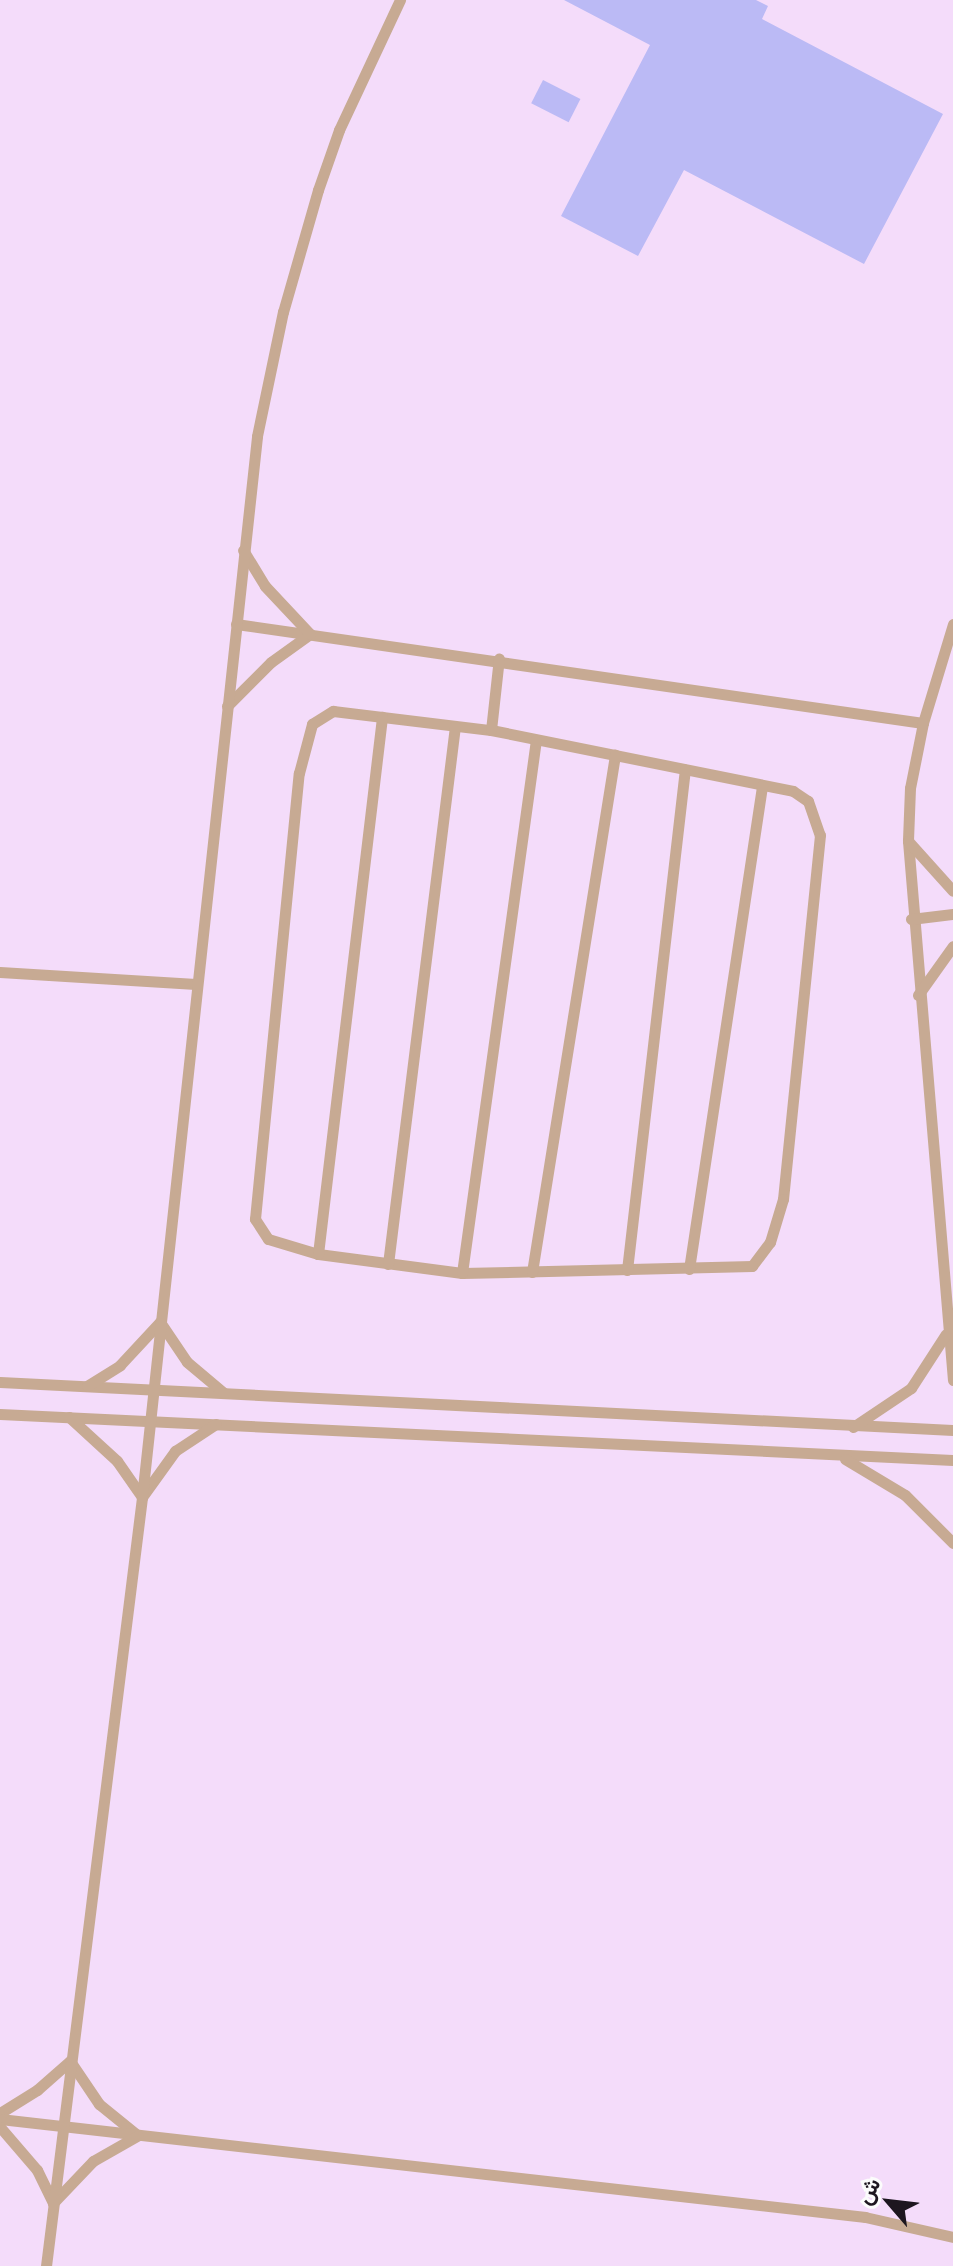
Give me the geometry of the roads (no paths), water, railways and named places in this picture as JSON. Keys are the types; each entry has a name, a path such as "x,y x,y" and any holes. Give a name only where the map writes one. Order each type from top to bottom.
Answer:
{"lane":[{"path":"46,2266 142,1497 242,549 266,389 299,250 339,130 400,0"},
{"path":"242,549 272,595 310,634"},
{"path":"236,624 499,658 923,723"},
{"path":"953,624 923,723 910,788 908,841 917,995 953,1380"},
{"path":"227,707 271,662 310,634"},
{"path":"491,730 499,658"},
{"path":"333,711 455,726 491,730 793,791 808,801 820,835 783,1199 770,1242 752,1266 462,1273 318,1254 268,1239 255,1219 299,773 312,724 333,711"},
{"path":"318,1254 382,717"},
{"path":"388,1264 455,726"},
{"path":"462,1273 536,740"},
{"path":"532,1272 615,755"},
{"path":"627,1270 685,769"},
{"path":"689,1269 762,785"},
{"path":"908,841 953,891"},
{"path":"911,919 953,914"},
{"path":"917,995 953,946"},
{"path":"0,972 196,984"},
{"path":"87,1386 135,1352 160,1322"},
{"path":"160,1322 187,1362 224,1394"},
{"path":"850,1428 883,1411 911,1388 950,1334"},
{"path":"0,1382 850,1428 953,1430"},
{"path":"0,1414 841,1457 953,1460"},
{"path":"69,1416 117,1461 142,1497"},
{"path":"142,1497 175,1451 217,1423"},
{"path":"841,1457 905,1495 953,1543"},
{"path":"0,2113 37,2090 70,2061"},
{"path":"70,2061 99,2104 139,2135"},
{"path":"0,2119 865,2217 953,2237"},
{"path":"0,2127 32,2163 53,2203"},
{"path":"53,2203 93,2161 139,2135"}]}
